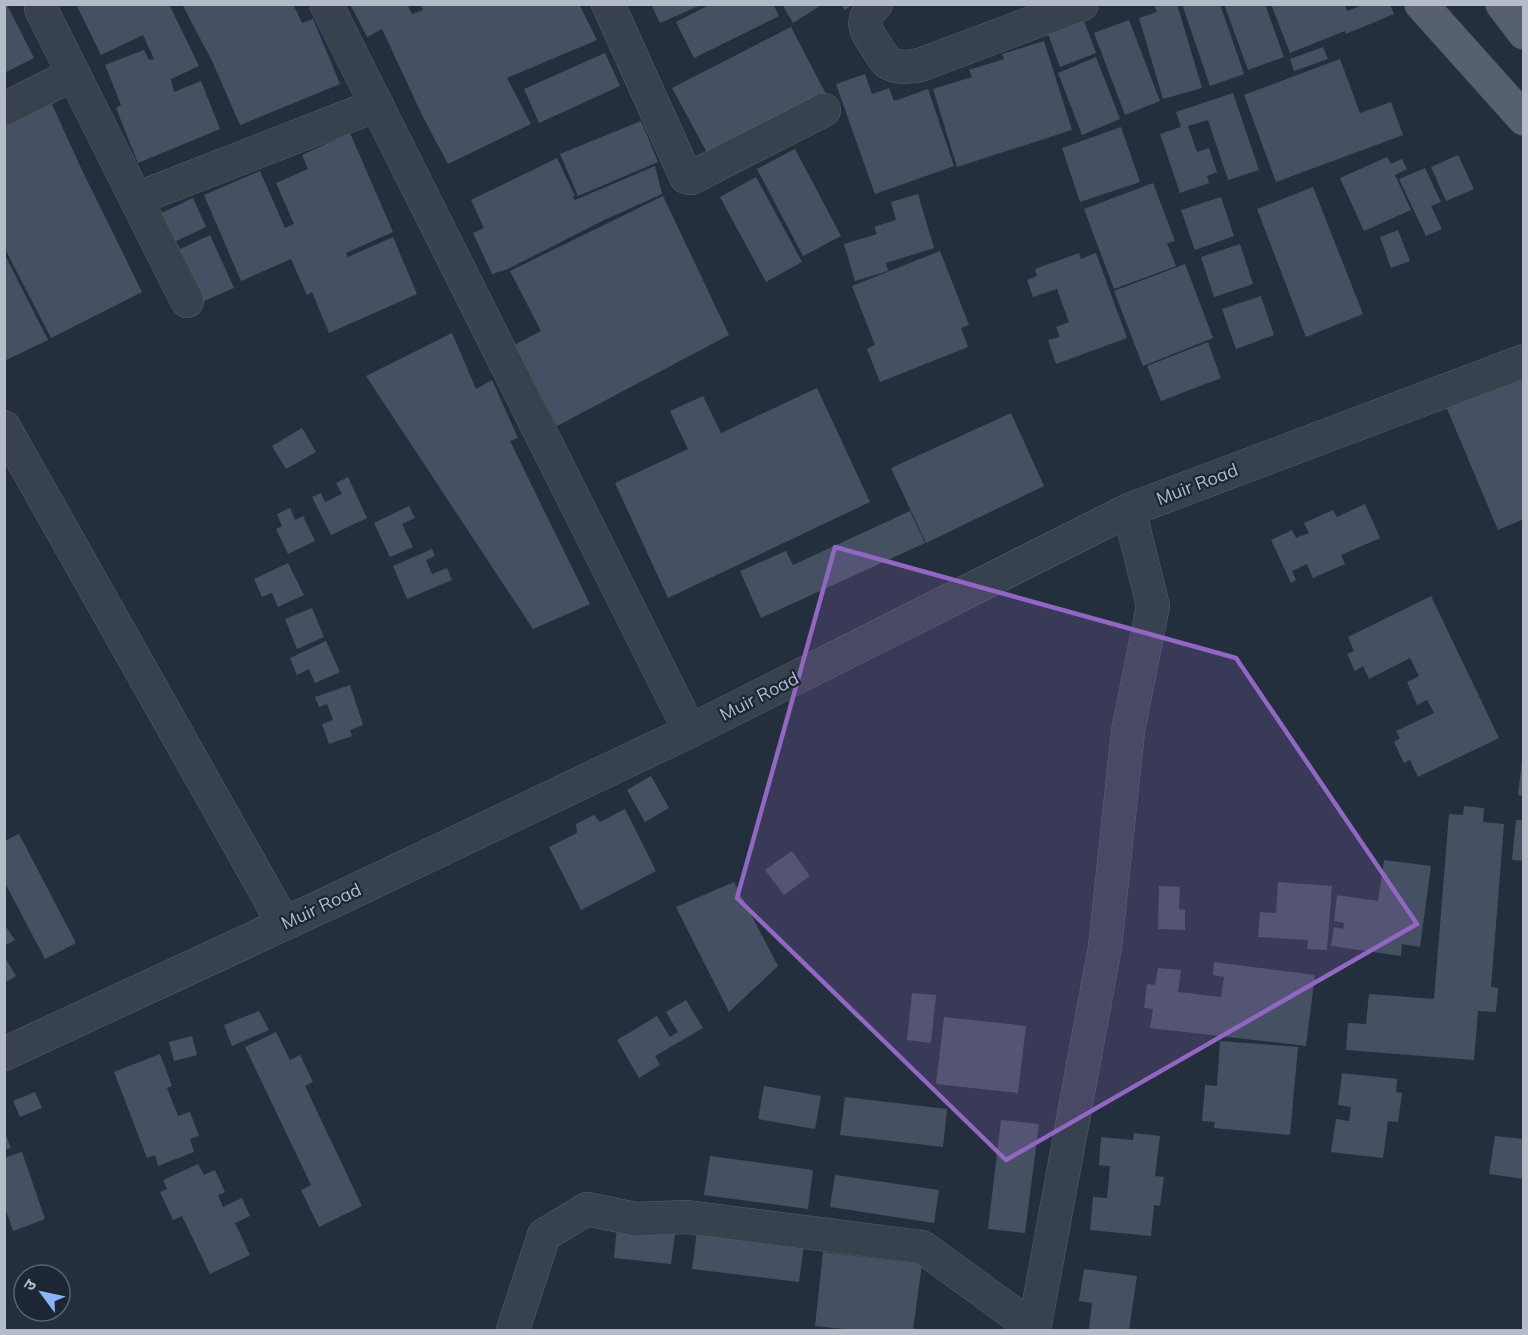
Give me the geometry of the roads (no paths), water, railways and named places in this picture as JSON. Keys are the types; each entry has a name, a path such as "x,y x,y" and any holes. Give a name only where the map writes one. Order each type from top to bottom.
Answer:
{"main road":[{"path":"1421,4 1524,119"},
{"path":"1502,4 1524,33"}],"street":[{"path":"326,4 690,731"},
{"path":"608,4 686,177 691,178 824,110"},
{"path":"876,4 866,15 867,34 886,61 894,66 907,68 1082,4"},
{"path":"41,9 187,301"},
{"path":"4,109 74,74"},
{"path":"136,199 377,105"},
{"name":"Muir Road","path":"4,1054 690,731 1129,510 1524,361"},
{"path":"4,428 284,924"},
{"path":"513,1330 544,1235 587,1209 635,1219 687,1217 922,1247 1035,1330 1105,947 1128,731 1153,606 1129,510"}]}
